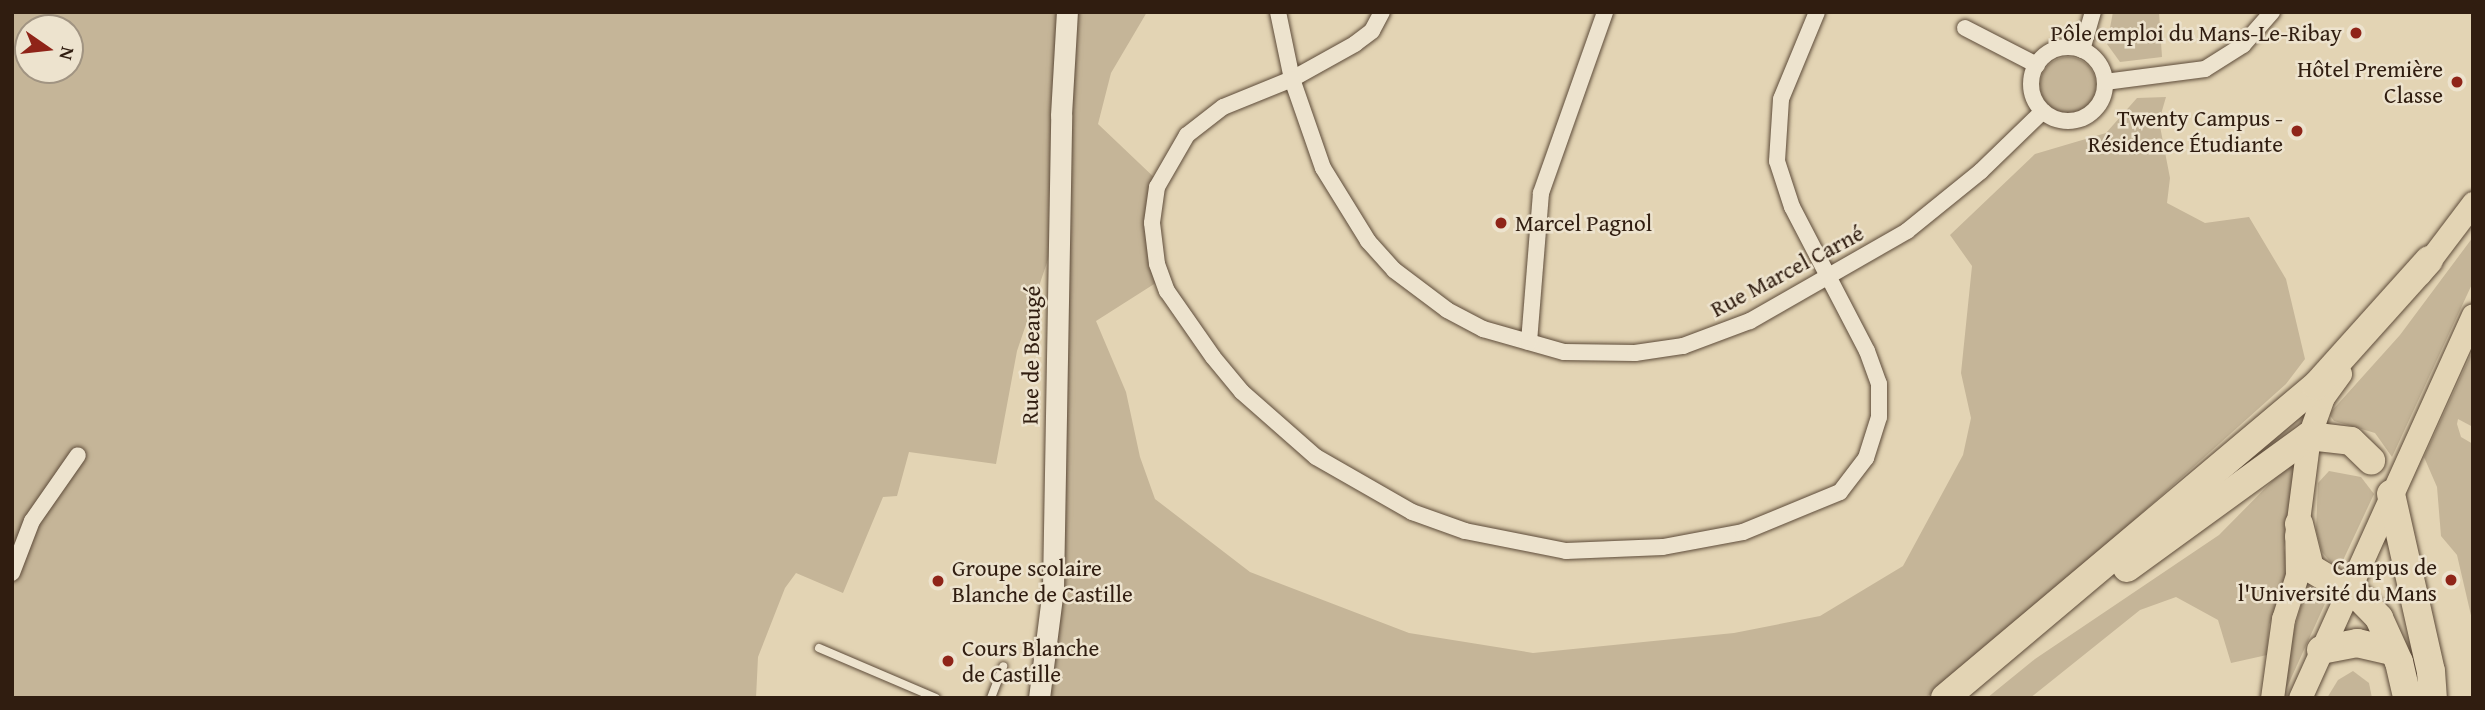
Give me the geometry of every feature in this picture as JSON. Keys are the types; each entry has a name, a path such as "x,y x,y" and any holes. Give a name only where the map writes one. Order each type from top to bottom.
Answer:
{"highway":[{"path":"1945,698 2316,386 2430,260"},
{"path":"1954,698 2309,436 2351,441 2371,460"},
{"path":"2391,494 2431,671 2433,698"},
{"path":"2299,524 2311,568 2370,606 2393,650 2407,698"},
{"path":"2321,650 2357,643 2393,650"}],"main road":[{"path":"2272,698 2283,620 2297,575 2299,524 2309,436 2331,385 2473,203"},
{"path":"2300,698 2473,315"},
{"path":"2305,467 2326,449 2338,447 2371,460 2391,494"}],"street":[{"name":"Rue de Beaugé","path":"1039,698 1054,565 1060,129 1067,12"},
{"name":"Rue Marcel Carné","path":"1278,12 1292,79 1324,168 1368,241 1394,270 1447,310 1483,329 1564,352 1598,354 1683,346 1750,321 1830,278 1945,202 2043,111"},
{"path":"1382,12 1372,31 1355,44 1292,79 1223,107 1187,135 1174,153 1153,205 1157,264 1167,291 1187,323 1242,392 1316,457 1361,486 1422,516 1517,543 1566,551 1628,549 1743,532 1840,492 1860,470 1872,446 1879,392 1867,351 1792,207 1777,161 1781,99 1817,12"},
{"path":"1529,342 1541,192 1605,12"},
{"path":"2082,50 2093,12"},
{"path":"2105,82 2206,69 2243,45 2272,12"},
{"path":"1965,28 2037,65"},
{"path":"2057,49 2082,50 2097,61 2105,82 2099,105 2084,118 2060,120 2043,111 2031,87 2037,65 2057,49"},
{"path":"12,573 32,521 78,456"}],"lane":[{"path":"819,649 936,698"},
{"path":"991,698 1003,666"}],"shaded area":[{"path":"12,12 1147,12 1111,73 1098,124 1159,182 1162,279 1096,321 1126,392 1140,457 1155,499 1250,572 1409,633 1533,653 1734,633 1820,616 1903,566 1963,455 1971,418 1961,373 1972,266 1950,235 2035,154 2106,133 2137,98 2166,97 2159,121 2170,178 2167,203 2205,223 2249,217 2286,279 2305,359 2286,384 1971,666 1925,698 1039,698 1058,230 1017,351 996,464 909,452 897,496 883,497 843,593 796,573 785,588 758,657 756,698 12,698"},
{"path":"2113,12 2159,12 2162,57 2120,62 2107,44"},
{"path":"2068,57 2079,59 2088,65 2094,74 2094,96 2088,105 2079,111 2068,113 2057,111 2048,105 2042,96 2040,85 2042,74 2048,65 2057,59"},
{"path":"2473,237 2473,282 2392,457 2375,433 2334,421 2329,414 2400,335"},
{"path":"2473,350 2473,427 2458,419 2457,424 2461,437 2473,444 2473,624 2457,555 2441,536 2437,487 2424,457"},
{"path":"2297,456 2284,548 2290,572 2269,625 2267,655 2231,663 2218,620 2176,597 2140,610 2030,698 1987,698 2035,659 2219,535"},
{"path":"2329,471 2361,477 2374,494 2338,571 2322,552 2316,530 2318,483"},
{"path":"2307,584 2328,597 2282,698 2293,634"},
{"path":"2353,671 2369,683 2372,698 2327,698 2338,680"}],"place":[{"name":"Pôle emploi du Mans-Le-Ribay","path":"2356,33"},
{"name":"Hôtel Première Classe","path":"2457,82"},
{"name":"Twenty Campus - Résidence Étudiante","path":"2297,131"},
{"name":"Marcel Pagnol","path":"1501,223"},
{"name":"Campus de l'Université du Mans","path":"2451,580"},
{"name":"Groupe scolaire Blanche de Castille","path":"938,581"},
{"name":"Cours Blanche de Castille","path":"948,661"}]}
